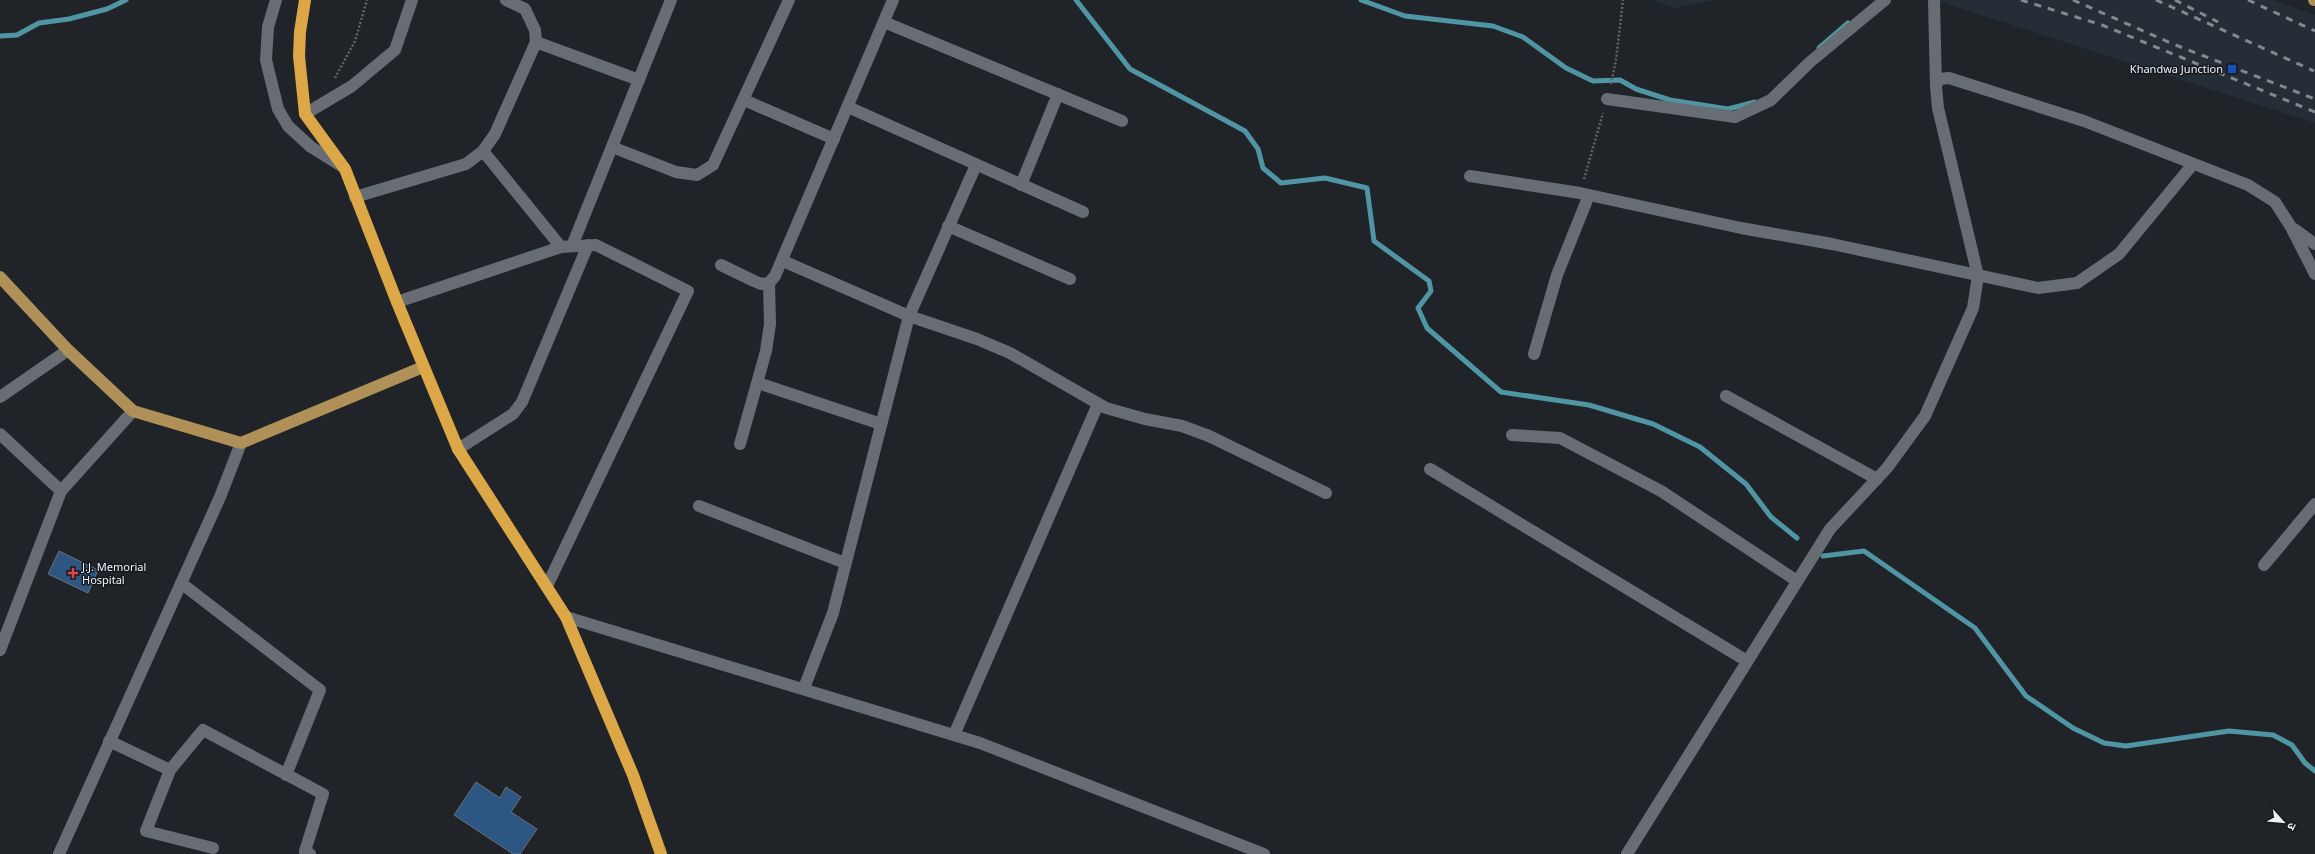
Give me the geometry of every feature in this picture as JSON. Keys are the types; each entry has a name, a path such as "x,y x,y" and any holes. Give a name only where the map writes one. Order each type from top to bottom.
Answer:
{"highway":[{"path":"304,0 300,32 302,87 305,114 345,169 423,367 458,450 566,617 633,775 660,854"}],"main road":[{"path":"0,277 68,350 133,411 241,443 423,367"}],"street":[{"path":"276,0 268,27 266,60 278,109 288,126 311,147 345,169"},
{"path":"305,114 352,86 395,50 412,0"},
{"path":"355,197 466,164 483,151 495,134 536,42 535,30 525,9 506,0"},
{"path":"567,247 612,147 672,0"},
{"path":"612,147 676,172 697,175 713,165 789,0"},
{"path":"740,444 758,383 770,324 769,283 783,261 893,0"},
{"path":"1607,99 1702,111 1735,117 1771,100 1810,62 1885,0"},
{"path":"1627,854 1830,529 1877,479 1925,416 1973,308 1978,276 1938,108 1934,0"},
{"path":"884,22 1122,122"},
{"path":"536,42 639,80"},
{"path":"1936,86 1939,79 1949,78 2084,122 2248,185 2275,202 2291,227 2315,274"},
{"path":"1021,185 1058,94"},
{"path":"744,100 834,140"},
{"path":"848,107 1083,212"},
{"path":"483,151 567,247"},
{"path":"1470,176 1584,194 2038,288 2077,282 2119,254 2194,164"},
{"path":"804,688 833,613 909,316 976,165"},
{"path":"1534,354 1556,275 1584,194"},
{"path":"948,226 1070,279"},
{"path":"2291,227 2315,244"},
{"path":"397,302 567,247 596,245 688,291 547,586"},
{"path":"458,450 513,414 522,402 588,246"},
{"path":"783,261 909,316 977,339 1010,353 1098,404 1118,413 1182,426 1209,436 1326,493"},
{"path":"721,265 761,284 769,283"},
{"path":"0,397 68,350"},
{"path":"758,383 881,424"},
{"path":"1726,396 1877,479"},
{"path":"954,735 1098,404"},
{"path":"0,650 61,491 133,411"},
{"path":"0,434 61,491"},
{"path":"1512,435 1560,438 1661,491 1797,581"},
{"path":"59,854 220,497 241,443"},
{"path":"1430,469 1747,661"},
{"path":"2264,565 2315,504"},
{"path":"699,506 845,563"},
{"path":"181,582 320,690 286,774"},
{"path":"566,617 804,688 954,735 1111,793 1264,854"},
{"path":"213,848 146,831 170,770 203,730 323,794 305,851 310,854"},
{"path":"109,742 170,770"}],"path":[{"path":"334,79 355,41 367,0"},
{"path":"1584,194 1616,60 1623,0"}],"shaded area":[{"path":"1652,0 1715,0 1674,8"},
{"name":"Khandwa Junction","path":"1935,0 2273,0 2315,15 2315,123"}],"building":[{"path":"59,551 98,570 88,593 48,574"},
{"path":"476,782 500,798 506,787 521,797 511,812 537,829 520,854 513,854 454,815"}],"waterway":[{"path":"0,36 17,35 39,23 69,19 107,9 126,0"},
{"path":"1076,0 1130,69 1245,131 1258,149 1263,168 1281,183 1325,178 1367,188 1374,241 1429,281 1431,291 1418,308 1427,328 1501,392 1589,405 1653,424 1700,447 1746,484 1771,517 1797,538"},
{"path":"1361,0 1405,16 1493,26 1523,37 1566,68 1593,81 1620,80 1636,89 1670,100 1728,109 1755,102"},
{"path":"1819,48 1848,23"},
{"path":"1823,556 1864,551 1975,628 2026,696 2073,728 2104,743 2126,746 2229,731 2273,735 2292,745 2305,763 2315,771"}],"railway":[{"path":"2021,0 2102,25 2315,112"},
{"path":"2073,0 2173,44 2315,99"},
{"path":"2156,0 2314,71"},
{"path":"2175,0 2218,22"},
{"path":"2248,0 2315,31"}],"place":[{"name":"Khandwa Junction","path":"2232,69"},
{"name":"J.J. Memorial Hospital","path":"73,573"}]}
